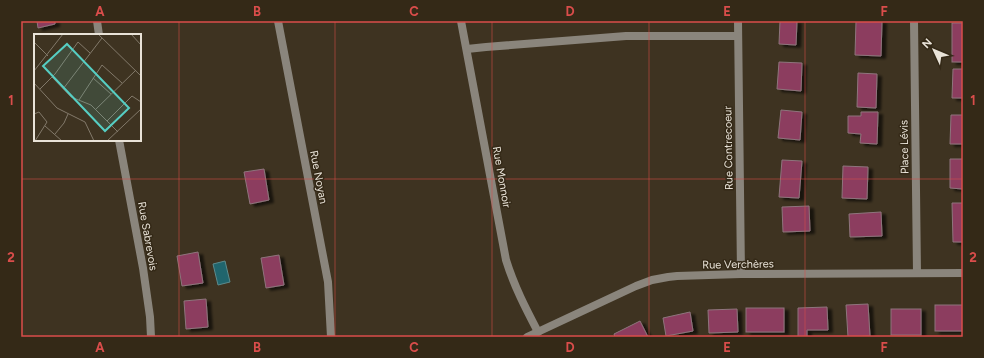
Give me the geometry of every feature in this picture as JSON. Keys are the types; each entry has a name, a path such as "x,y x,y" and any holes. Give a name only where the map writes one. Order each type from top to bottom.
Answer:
{"street":[{"path":"97,21 99,34"},
{"name":"Rue Noyan","path":"278,21 328,282 331,337"},
{"name":"Rue Monnoir","path":"462,21 506,260 515,286 538,332"},
{"name":"Rue Contrecoeur","path":"738,21 741,274"},
{"name":"Place Lévis","path":"914,21 917,273"},
{"path":"467,49 626,36 738,36"},
{"name":"Rue Sabrevois","path":"119,141 143,268 151,337"},
{"name":"Rue Verchères","path":"527,337 636,286 652,280 677,276 741,274 963,273"}],"water":[{"path":"225,261 230,282 218,285 213,264"}],"building":[{"path":"37,21 55,21 55,24 38,28"},
{"path":"780,21 797,21 796,45 779,44"},
{"path":"856,21 882,21 881,56 855,55"},
{"path":"952,23 963,23 963,62 952,62"},
{"path":"779,62 802,63 801,91 777,89"},
{"path":"953,69 963,69 963,98 952,98"},
{"path":"858,73 877,74 876,108 857,107"},
{"path":"781,110 802,112 800,140 778,138"},
{"path":"861,112 878,112 877,144 860,143 861,134 848,133 848,116 861,116"},
{"path":"951,115 963,115 963,144 950,144"},
{"path":"950,159 963,159 963,189 950,188"},
{"path":"782,160 802,161 799,198 779,197"},
{"path":"843,166 868,167 867,199 842,198"},
{"path":"264,169 269,200 250,204 244,172"},
{"path":"952,203 963,203 963,242 953,242"},
{"path":"809,206 810,231 783,232 782,207"},
{"path":"881,212 882,236 850,237 849,214"},
{"path":"198,252 203,283 182,286 177,256"},
{"path":"279,255 284,285 266,288 261,258"},
{"path":"206,299 208,327 186,329 184,301"},
{"path":"868,304 870,336 848,337 846,305"},
{"path":"935,305 963,305 963,331 935,331"},
{"path":"827,307 828,330 807,330 807,337 798,337 798,308"},
{"path":"746,308 784,308 784,332 746,332"},
{"path":"737,309 738,332 709,333 708,310"},
{"path":"891,309 921,309 921,335 891,335"},
{"path":"690,312 693,331 666,336 663,318"},
{"path":"640,321 648,337 615,337 614,334"}]}
